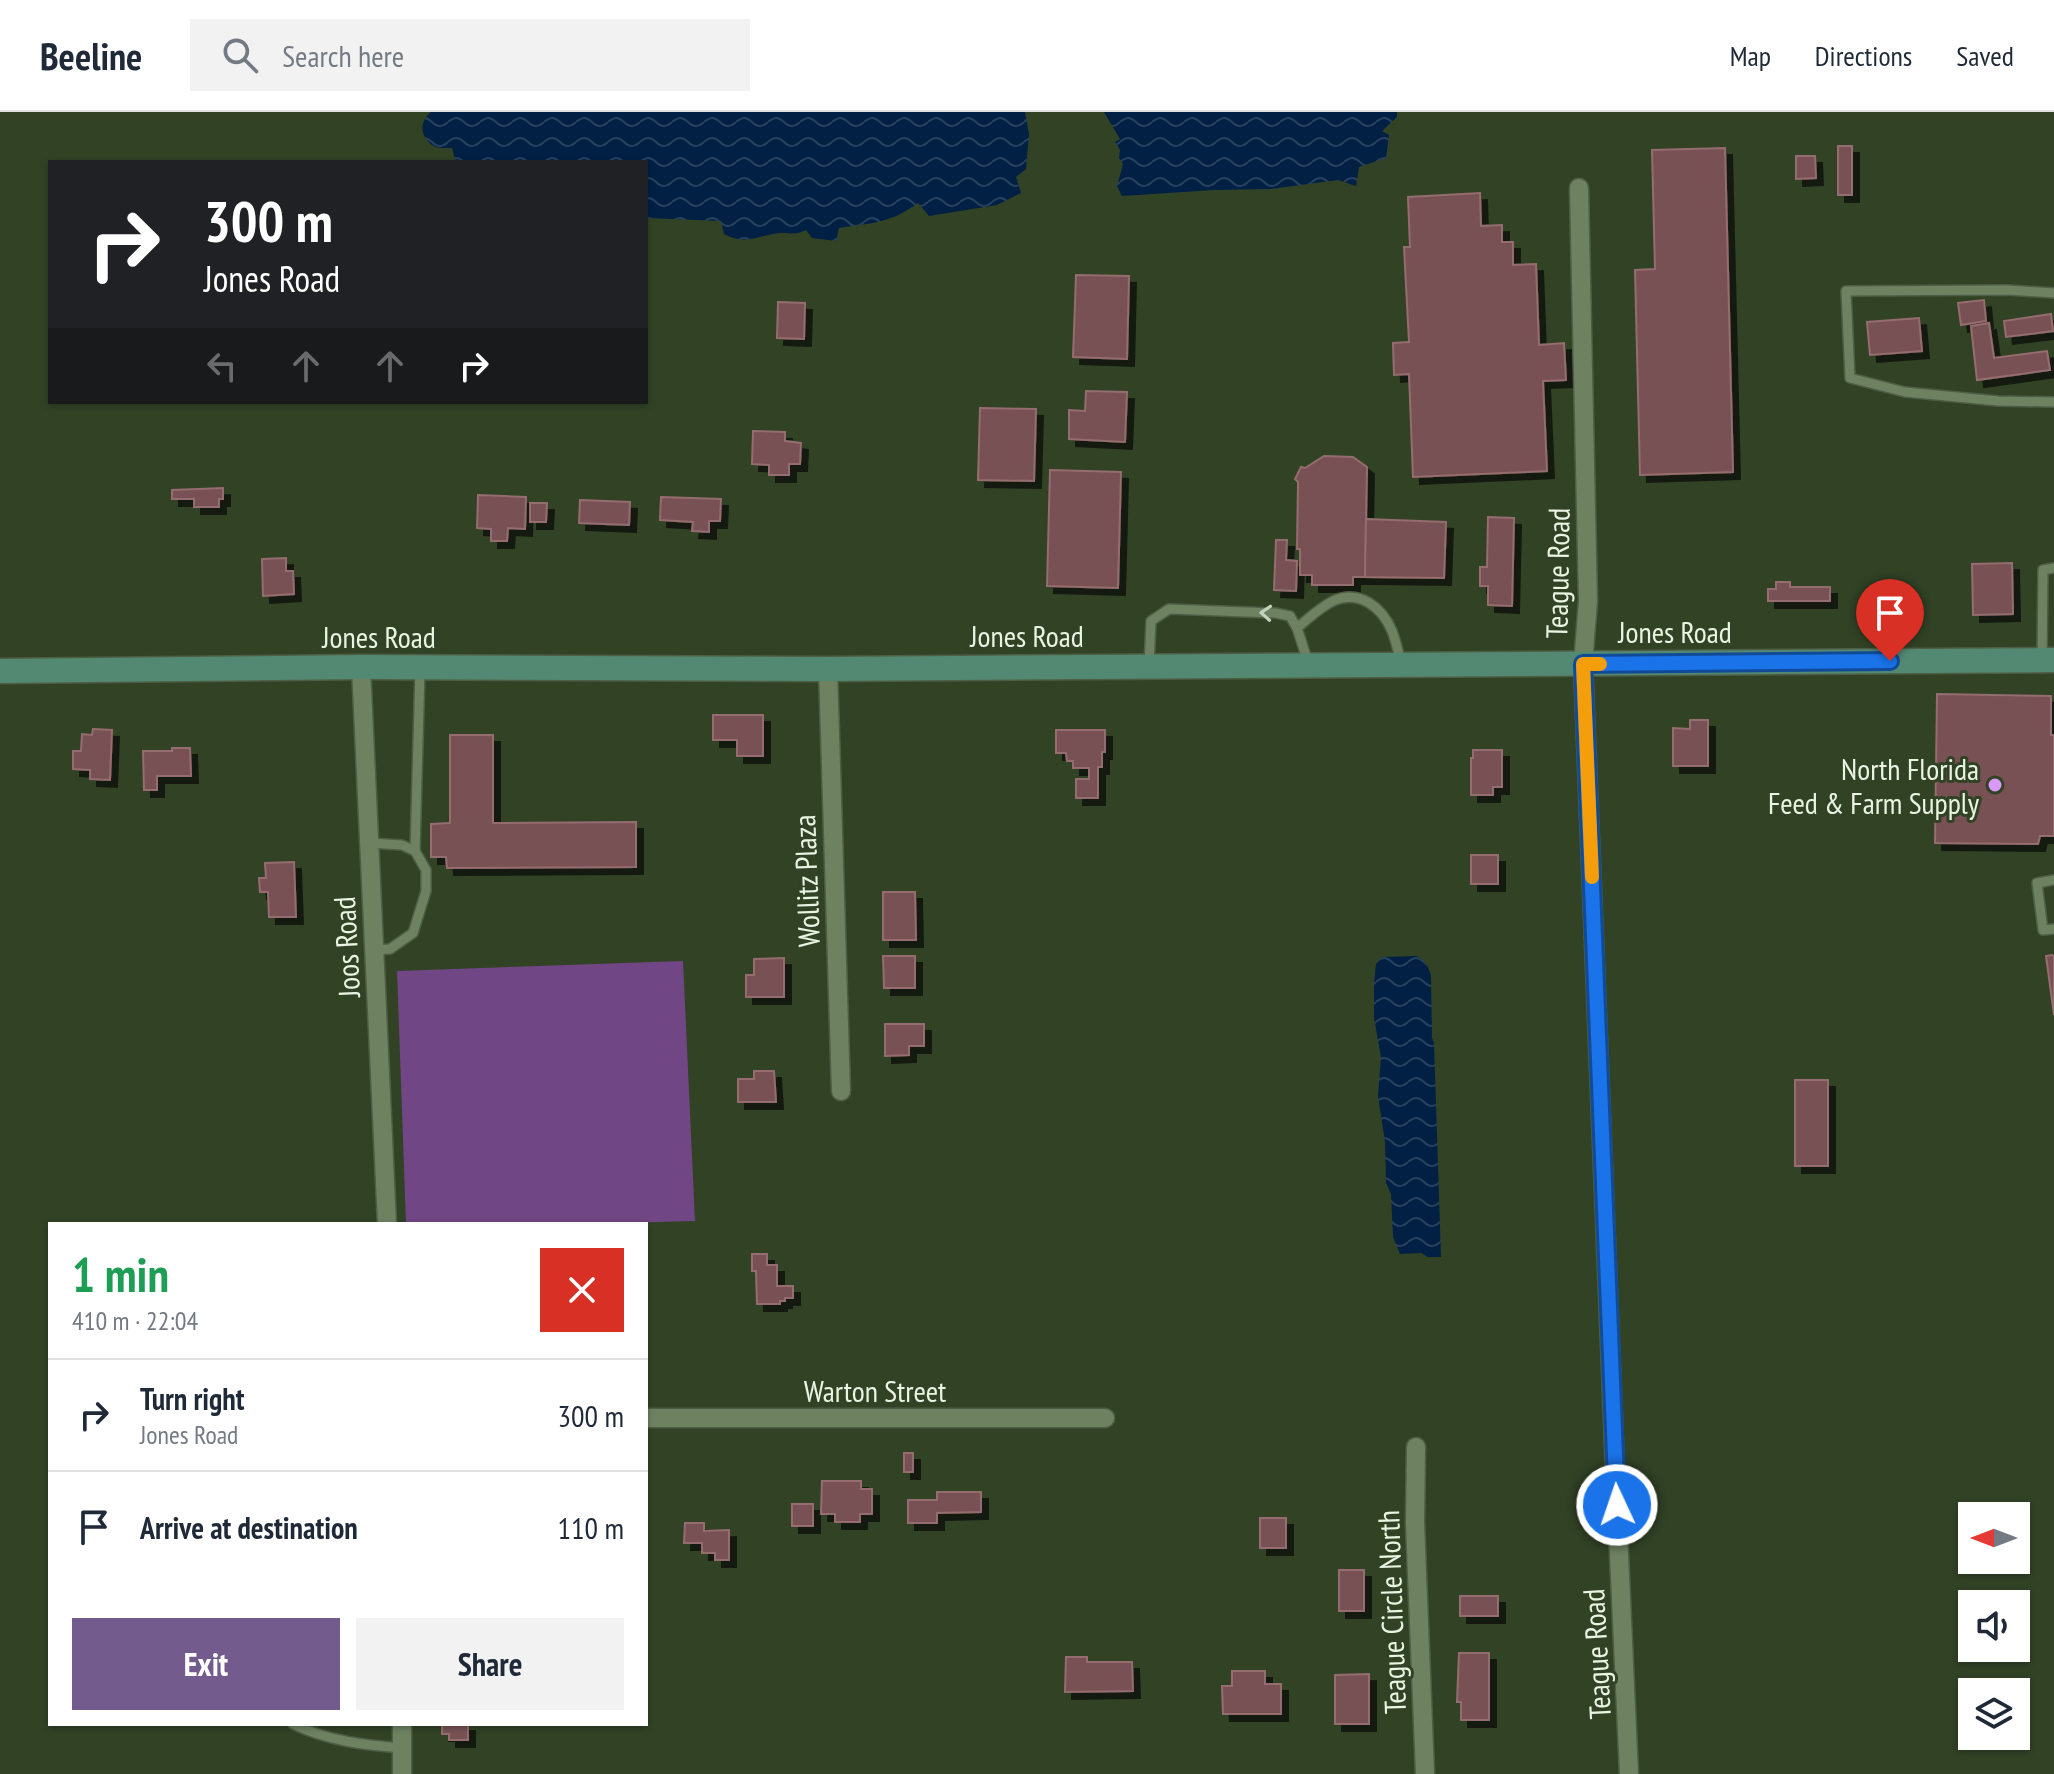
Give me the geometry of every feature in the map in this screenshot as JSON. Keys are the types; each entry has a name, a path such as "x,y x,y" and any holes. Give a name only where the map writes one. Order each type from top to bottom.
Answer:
{"street":[{"name":"Teague Road","path":"1579,188 1588,601 1583,664 1629,1774"},
{"name":"Jones Road","path":"0,671 361,667 828,669 2048,660"},
{"name":"Joos Road","path":"361,667 387,1222"},
{"name":"Wollitz Plaza","path":"828,669 841,1091"},
{"name":"Warton Street","path":"648,1418 1105,1418"},
{"name":"Teague Circle North","path":"1416,1447 1415,1523 1425,1774"},
{"path":"402,1726 402,1774"}],"lane":[{"path":"2054,293 2008,290 1846,291 1850,378 1905,392 1998,401 2054,402"},
{"path":"2048,660 2042,629 2043,570 2054,568"},
{"path":"1297,628 1336,599 1352,596 1371,602 1391,629 1402,665"},
{"path":"1149,666 1151,621 1169,609 1290,616 1309,665"},
{"path":"2042,629 2054,630"},
{"path":"374,950 390,949 413,933 426,891 426,870 415,851 420,668"},
{"path":"369,843 402,845 415,851"},
{"path":"2054,880 2037,883 2043,930 2054,929"},
{"path":"297,1726 347,1742 402,1748"}],"shaded area":[{"path":"683,961 695,1221 406,1222 397,971"}],"water":[{"path":"431,112 1025,112 1029,134 1026,169 1016,177 1021,193 997,205 929,216 918,203 890,218 839,228 836,241 812,238 806,230 739,239 724,234 721,221 648,218 648,160 457,160 452,148 434,146 428,141 423,132 425,119"},
{"path":"1104,112 1397,112 1397,117 1382,131 1389,135 1386,158 1359,167 1356,186 1338,180 1271,189 1122,196 1117,186 1123,164 1115,142 1120,139"},
{"path":"1417,956 1426,964 1431,976 1441,1257 1428,1257 1421,1253 1400,1254 1393,1237 1391,1194 1386,1183 1385,1142 1378,1096 1381,1057 1374,1018 1376,964 1382,957"}],"building":[{"path":"1838,146 1852,146 1852,195 1838,195"},
{"path":"1725,148 1733,472 1640,475 1635,270 1655,269 1652,150"},
{"path":"1796,156 1815,156 1816,178 1796,179"},
{"path":"1480,193 1481,226 1502,225 1502,242 1513,242 1513,265 1536,264 1539,345 1564,343 1566,380 1543,381 1547,471 1413,477 1409,374 1394,375 1393,343 1409,342 1404,247 1410,247 1408,197"},
{"path":"1076,275 1129,276 1127,359 1073,357"},
{"path":"1984,300 1986,321 1961,325 1958,303"},
{"path":"778,302 805,303 804,339 777,338"},
{"path":"2051,314 2053,331 2006,337 2004,321"},
{"path":"1919,318 1922,351 1870,355 1867,322"},
{"path":"1989,323 1994,358 2047,351 2050,370 1977,380 1971,326"},
{"path":"1086,391 1127,392 1125,442 1069,439 1069,410 1085,411"},
{"path":"980,408 1036,409 1034,481 978,480"},
{"path":"753,431 785,432 785,441 801,443 800,464 789,464 789,475 769,475 769,465 752,464"},
{"path":"1324,456 1353,457 1367,467 1365,577 1353,577 1353,585 1312,585 1312,575 1300,575 1300,549 1297,549 1298,482 1295,479 1301,467 1305,468"},
{"path":"1050,470 1121,472 1118,588 1047,586"},
{"path":"223,488 219,507 194,507 194,499 172,499 172,490"},
{"path":"478,495 526,497 525,529 508,528 507,541 491,541 491,529 477,528"},
{"path":"661,497 721,499 720,521 709,521 709,532 692,531 693,522 660,520"},
{"path":"580,500 630,502 629,525 579,523"},
{"path":"530,503 547,503 546,522 530,522"},
{"path":"1488,517 1514,518 1512,606 1488,605 1488,586 1480,586 1480,567 1487,567"},
{"path":"1366,519 1446,522 1444,578 1365,577"},
{"path":"1276,540 1287,540 1286,560 1297,561 1296,591 1274,590"},
{"path":"286,558 286,571 293,571 294,594 263,596 262,559"},
{"path":"2012,563 2013,614 1973,615 1972,564"},
{"path":"1776,582 1790,582 1790,587 1830,587 1830,601 1768,601 1768,589 1776,589"},
{"name":"North Florida Feed & Farm Supply","path":"1937,694 2051,696 2054,836 2040,836 2038,844 1935,843"},
{"path":"713,715 763,715 763,756 737,756 737,740 713,740"},
{"path":"1690,720 1708,720 1708,766 1673,766 1673,728 1690,729"},
{"path":"93,729 112,730 110,780 90,779 90,770 73,769 73,751 81,751 82,734 92,735"},
{"path":"1056,730 1105,730 1105,752 1102,752 1102,767 1098,767 1098,798 1076,798 1076,779 1089,779 1089,768 1073,768 1073,761 1067,761 1066,753 1056,753"},
{"path":"450,735 493,735 493,823 636,822 636,867 447,868 446,857 431,857 431,824 450,823"},
{"path":"172,748 190,748 191,776 157,776 157,790 144,790 143,751 172,751"},
{"path":"1473,750 1502,750 1502,787 1493,787 1493,795 1471,795"},
{"path":"1471,855 1498,855 1498,884 1471,884"},
{"path":"294,862 296,917 269,917 268,892 260,892 259,878 266,878 265,863"},
{"path":"883,892 915,892 916,940 883,940"},
{"path":"883,956 915,956 915,988 884,988"},
{"path":"2046,956 2054,956 2054,1015"},
{"path":"784,958 784,997 746,997 746,975 754,975 754,959"},
{"path":"885,1024 924,1024 924,1046 909,1046 909,1055 885,1056"},
{"path":"754,1071 774,1071 776,1102 738,1102 738,1079 754,1079"},
{"path":"1795,1080 1828,1080 1828,1166 1795,1166"},
{"path":"752,1254 767,1254 767,1265 777,1265 777,1286 793,1286 793,1298 785,1298 780,1304 757,1304"},
{"path":"904,1453 913,1453 913,1472 904,1472"},
{"path":"822,1481 861,1481 861,1489 872,1489 872,1514 860,1514 860,1522 835,1522 835,1514 821,1514"},
{"path":"937,1492 981,1492 981,1512 937,1513 937,1523 908,1523 908,1500 937,1500"},
{"path":"792,1504 813,1504 813,1526 792,1526"},
{"path":"1260,1518 1286,1518 1286,1548 1260,1548"},
{"path":"685,1523 704,1523 704,1531 729,1530 729,1560 715,1560 715,1553 702,1553 702,1543 684,1543"},
{"path":"1339,1570 1364,1570 1364,1611 1339,1611"},
{"path":"1460,1596 1498,1596 1498,1616 1460,1616"},
{"path":"1459,1653 1489,1653 1489,1720 1461,1720 1461,1702 1457,1702"},
{"path":"1066,1657 1087,1657 1087,1662 1132,1662 1133,1691 1065,1692"},
{"path":"1232,1671 1265,1671 1265,1684 1281,1684 1281,1714 1223,1714 1222,1686 1232,1686"},
{"path":"1369,1674 1369,1724 1335,1724 1335,1675"},
{"path":"442,1726 468,1726 468,1740 449,1740 449,1734 442,1734"}],"slow traffic":[{"path":"1592,877 1583,664 1600,664"}],"place":[{"name":"North Florida Feed & Farm Supply","path":"1995,785"}],"route":[{"path":"1617,1505 1583,664 1890,661"}]}
